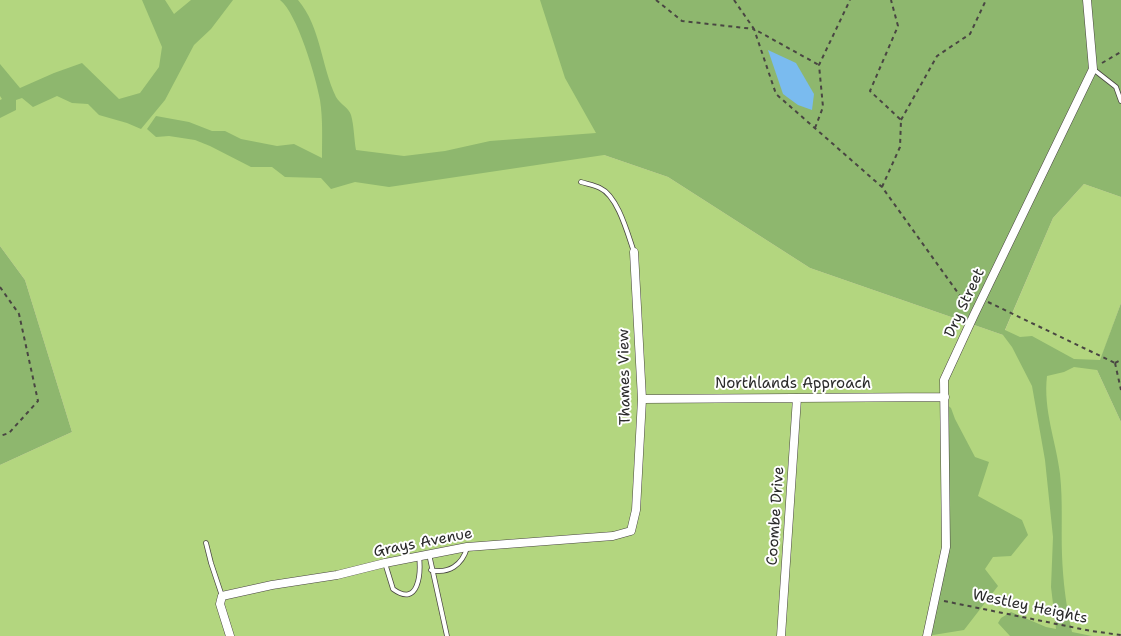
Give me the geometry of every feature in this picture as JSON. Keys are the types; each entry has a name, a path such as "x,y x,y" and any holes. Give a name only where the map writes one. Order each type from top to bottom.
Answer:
{"street":[{"path":"1087,0 1093,68"},
{"name":"Dry Street","path":"926,636 946,546 944,380 1093,68"},
{"name":"Thames View","path":"631,531 636,510 642,399 634,252"},
{"name":"Northlands Approach","path":"642,399 944,397"},
{"name":"Coombe Drive","path":"781,636 797,398"},
{"name":"Grays Avenue","path":"222,596 272,585 337,575 385,563 467,547 614,536 631,531"},
{"path":"222,596 220,604 230,636"}],"lane":[{"path":"1093,68 1116,87 1121,101"},
{"path":"581,182 600,188 612,199 617,207 634,252"},
{"path":"206,543 210,563 222,596"},
{"path":"431,570 444,571 456,566 465,554 467,547"},
{"path":"429,554 447,636"},
{"path":"385,563 393,588 402,594 414,592 417,587 419,556"}],"path":[{"path":"656,0 682,21 754,29 819,65"},
{"path":"734,0 754,29 776,94 882,187 974,315"},
{"path":"815,128 823,107 819,65 850,0"},
{"path":"891,0 898,26 870,91 901,120"},
{"path":"882,187 900,147 901,120 937,56 970,34 986,0"},
{"path":"1093,68 1121,52"},
{"path":"0,287 19,314 38,401 9,433 0,436"},
{"path":"982,299 1115,362 1121,360"},
{"path":"1115,362 1121,390"},
{"name":"Westley Heights","path":"934,599 1091,632 1121,635"}],"green space":[{"path":"0,0 557,0 604,155 668,177 810,268 1003,335 1053,218 1084,184 1121,197 1121,303 1097,370 1121,422 1121,636 0,636 0,465 72,432 25,280 0,246"},
{"path":"142,0 165,0 174,14 191,0 233,0 211,29 194,45 165,100 141,129 99,115 88,104 72,103 57,96 33,107 22,98 16,100 16,110 0,118 0,100 2,99 0,96 0,64 20,88 82,63 119,99 140,93 159,67 162,47"},
{"path":"280,0 298,0 312,22 336,97 351,115 356,150 404,156 445,151 490,141 596,133 565,78 540,0 1121,0 1121,197 1084,184 1053,218 1005,330 1020,337 1032,336 1074,359 1100,360 1121,303 1121,422 1097,370 1074,367 1064,372 1047,376 1048,413 1060,474 1062,565 1068,613 1072,632 1092,636 1010,636 998,623 1001,618 1011,612 1046,627 1056,629 1051,587 1053,537 1045,460 1032,386 1012,347 1003,335 810,268 668,177 604,155 389,187 355,182 331,189 321,178 285,177 272,167 251,167 195,140 169,136 156,137 147,129 156,116 189,122 212,131 225,131 241,139 277,146 294,144 322,158 321,107 318,90 299,31 293,18"},
{"path":"0,246 25,280 72,432 0,465"},
{"path":"945,403 951,408 975,457 989,462 978,496 1022,520 1028,535 1011,556 993,557 985,569 998,586 964,630 927,636 946,547"}],"water":[{"path":"768,50 796,63 814,94 812,110 798,105 783,94"}]}
